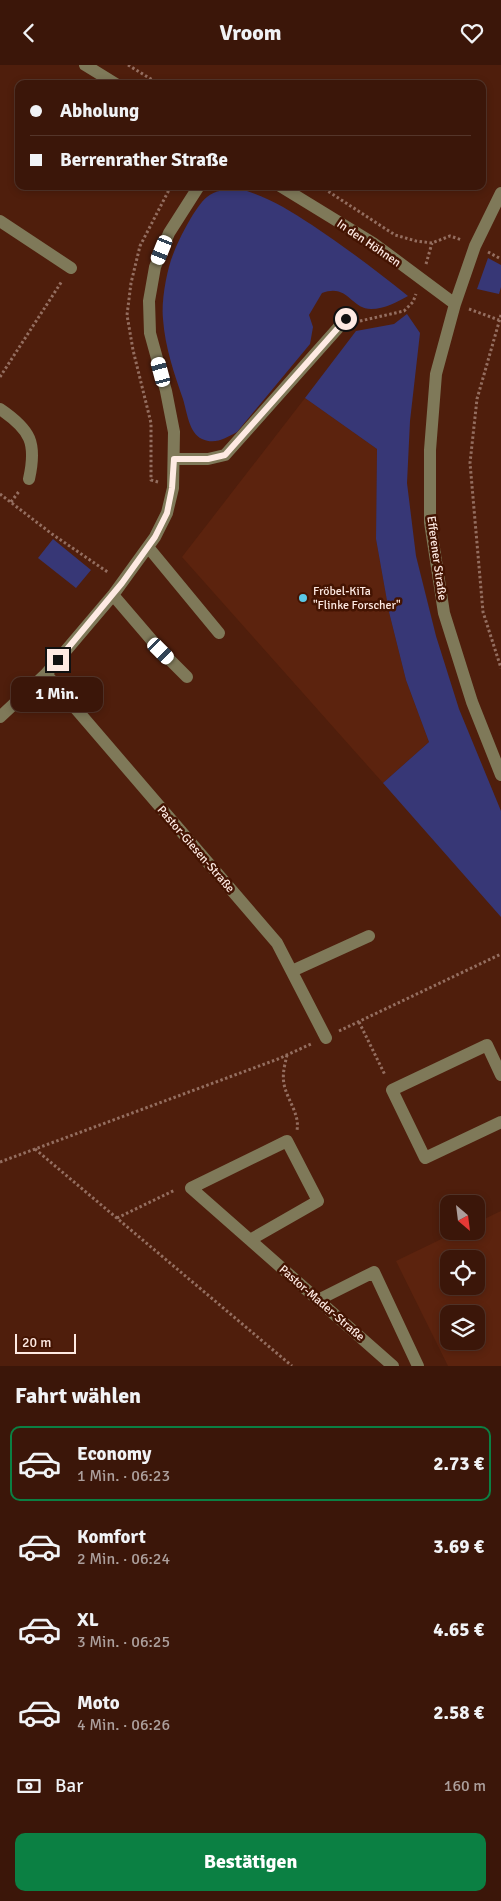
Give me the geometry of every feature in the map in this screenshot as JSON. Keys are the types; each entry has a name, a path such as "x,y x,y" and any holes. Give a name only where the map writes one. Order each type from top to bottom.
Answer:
{"street":[{"path":"85,65 109,80"},
{"path":"0,717 46,674 113,595 148,547 167,513 172,488 174,432 166,391 150,333 149,301 155,267 168,233 196,190"},
{"name":"In den Höhnen","path":"286,190 372,243 455,304"},
{"name":"Efferener Straße","path":"501,193 475,246 455,304 436,374 430,450 430,522 444,613 472,702 501,775"},
{"path":"0,221 71,267"},
{"path":"174,459 208,459 225,455 346,319"},
{"path":"0,409 18,421 28,434 33,458 29,479"},
{"path":"148,547 218,633"},
{"path":"113,595 161,651 187,677"},
{"name":"Pastor-Giesen-Straße","path":"46,674 277,943 326,1037"},
{"path":"292,971 368,936"},
{"path":"501,1075 487,1045 392,1090 425,1158 501,1123"},
{"path":"191,1188 288,1141 318,1201 250,1241"},
{"name":"Pastor-Mader-Straße","path":"191,1188 393,1366"},
{"path":"318,1300 374,1272 418,1366"}],"path":[{"path":"128,65 152,80"},
{"path":"326,190 394,235 432,243 450,235 501,259"},
{"path":"346,319 358,322 404,311 413,302 432,243"},
{"path":"0,377 71,267"},
{"path":"455,304 499,320"},
{"path":"501,315 477,399 470,463 483,611 501,668"},
{"path":"0,494 52,534 122,583"},
{"path":"0,1162 287,1055 501,954"},
{"path":"359,1022 392,1090"},
{"path":"287,1055 284,1066 284,1085 298,1123 291,1147"},
{"path":"35,1149 292,1366"},
{"path":"118,1219 174,1191 191,1188"}],"shaded area":[{"path":"243,190 266,198 284,208 324,233 408,296 395,303 371,309 364,308 338,291 322,293 309,315 313,327 310,344 237,432 220,440 207,441 198,436 191,427 170,360 164,329 164,294 169,267 184,231 202,202 207,197 221,191"},
{"path":"488,258 501,265 501,287 499,294 477,289"},
{"path":"407,314 420,333 410,421 407,483 416,556 436,636 459,709 501,811 501,917 383,783 429,742 406,680 389,612 376,539 377,449 305,398 356,331 394,324"},
{"name":"Fröbel-KiTa \"Flinke Forscher\"","path":"305,398 377,449 376,539 389,612 406,680 429,742 383,783 182,557"},
{"path":"53,539 91,570 76,588 38,558"},
{"path":"501,1211 501,1366 448,1366 440,1350 485,1350 485,1305 440,1305 440,1350 396,1261 440,1240 485,1240 485,1219"}],"place":[{"name":"Fröbel-KiTa \"Flinke Forscher\"","path":"303,598"}],"route":[{"path":"58,660 122,583 155,537 167,513 172,488 174,459 208,459 225,455 346,319"}]}
